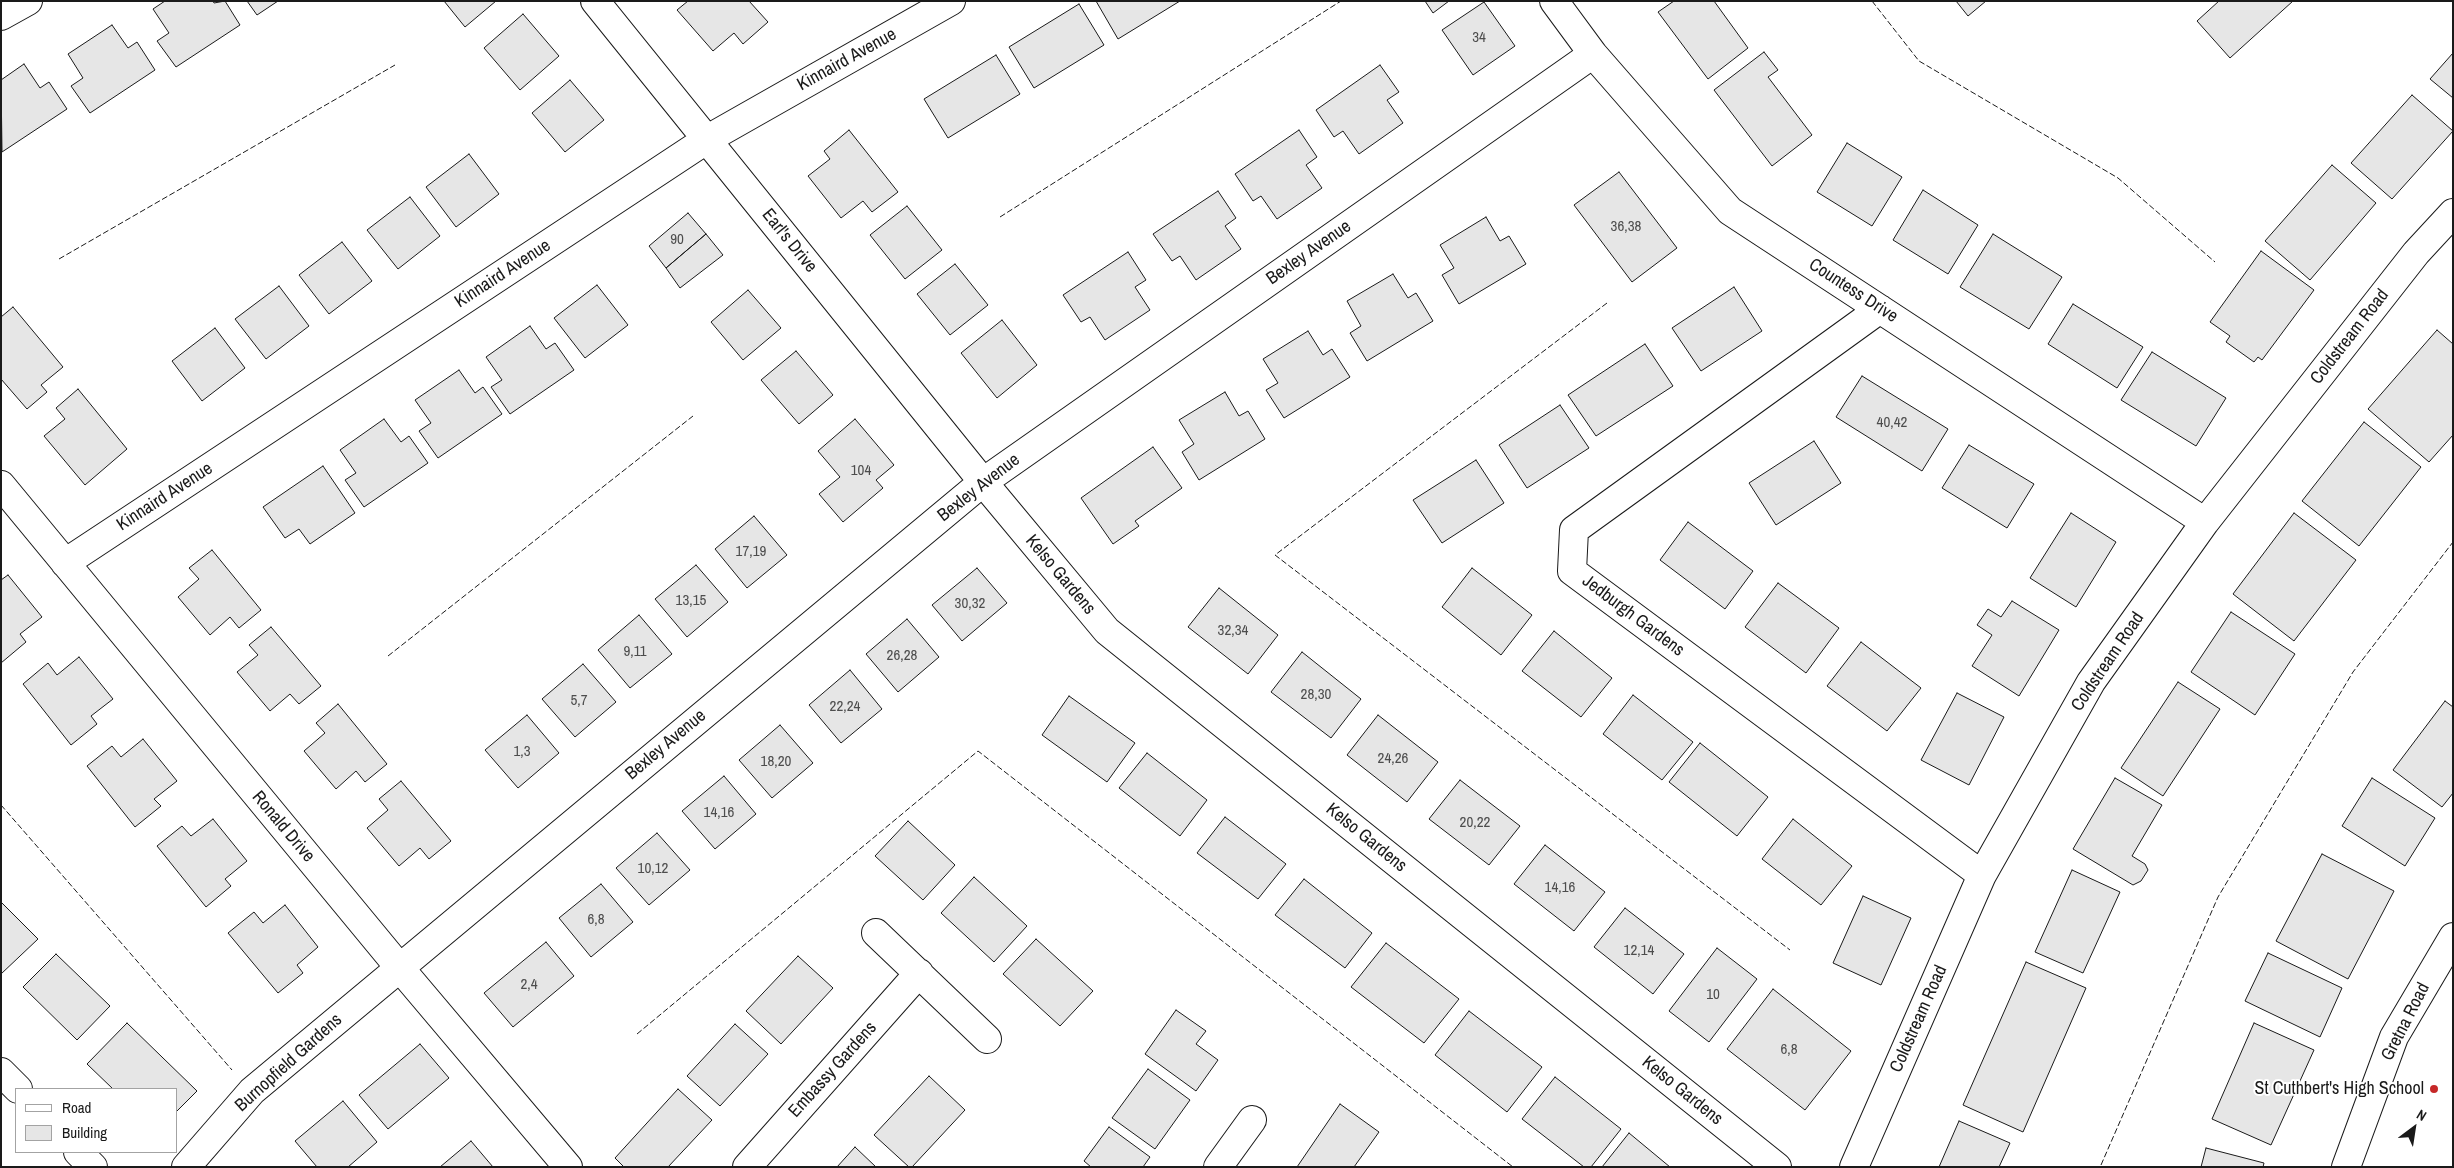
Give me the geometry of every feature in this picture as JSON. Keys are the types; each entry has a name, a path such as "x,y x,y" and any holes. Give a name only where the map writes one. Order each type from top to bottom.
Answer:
{"street":[{"path":"1,16 28,1"},
{"name":"Earl's Drive","path":"595,1 983,482"},
{"name":"Kinnaird Avenue","path":"65,563 706,140 951,1"},
{"name":"Countess Drive","path":"1554,1 1593,54 1730,211 2205,522"},
{"name":"Bexley Avenue","path":"399,967 983,482 1593,54"},
{"name":"Coldstream Road","path":"1854,1167 1982,875 2091,682 2205,522 2410,260 2453,213"},
{"name":"Jedburgh Gardens","path":"1880,309 1574,530 1572,571 1982,875"},
{"name":"Kelso Gardens","path":"983,482 1107,631 1777,1167"},
{"name":"Ronald Drive","path":"1,485 399,967 568,1167"},
{"path":"876,933 987,1039"},
{"name":"Gretna Road","path":"2346,1167 2394,1037 2453,937"},
{"name":"Burnopfield Gardens","path":"186,1167 252,1091 399,967"},
{"name":"Embassy Gardens","path":"747,1167 919,973"},
{"path":"1,1072 17,1088"},
{"path":"1218,1167 1252,1120"},
{"path":"79,1153 93,1167"}],"building":[{"path":"165,1 213,1 214,3 225,1 240,25 176,67 157,41 169,33 153,9"},
{"path":"247,1 278,1 257,15"},
{"path":"444,1 496,1 465,27"},
{"path":"688,1 749,1 768,22 743,44 734,33 713,51 677,10"},
{"path":"1096,1 1180,1 1118,39"},
{"path":"1425,1 1449,1 1433,13"},
{"path":"1674,1 1714,1 1748,48 1708,79 1658,12"},
{"path":"1956,1 1986,1 1968,16"},
{"path":"2219,1 2293,1 2230,58 2197,21"},
{"path":"1484,2 1515,46 1473,75 1442,30"},
{"path":"1079,4 1104,45 1034,88 1009,47"},
{"path":"523,14 559,56 520,90 484,48"},
{"path":"112,25 128,48 137,42 155,70 90,113 71,86 83,78 68,54"},
{"path":"1764,52 1778,70 1768,77 1812,135 1772,166 1714,90"},
{"path":"2453,53 2453,98 2430,79"},
{"path":"996,55 1020,94 948,138 924,99"},
{"path":"24,64 40,88 49,82 67,109 2,152 1,80"},
{"path":"1380,65 1399,92 1387,100 1403,123 1359,154 1343,131 1334,137 1316,110"},
{"path":"570,80 604,120 565,152 532,113"},
{"path":"2412,95 2453,131 2392,199 2351,163"},
{"path":"849,130 898,192 872,212 863,201 841,218 808,176 830,159 824,151"},
{"path":"1299,130 1317,157 1306,165 1322,188 1277,219 1261,196 1253,201 1235,174"},
{"path":"1847,143 1902,177 1872,226 1817,192"},
{"path":"469,154 499,194 456,227 426,187"},
{"path":"2332,165 2376,203 2310,280 2265,241"},
{"path":"1619,172 1677,248 1632,282 1574,205"},
{"path":"1923,190 1978,225 1948,274 1893,240"},
{"path":"1218,191 1236,218 1225,226 1241,249 1196,280 1180,256 1172,261 1153,234"},
{"path":"410,197 440,236 398,269 367,230"},
{"path":"907,206 942,250 905,279 870,235"},
{"path":"688,213 706,234 666,268 649,246"},
{"path":"1486,217 1500,241 1509,236 1526,264 1459,304 1442,275 1454,268 1440,245"},
{"path":"706,234 723,255 680,288 666,268"},
{"path":"1993,234 2062,277 2029,329 1960,287"},
{"path":"342,242 372,281 329,314 299,275"},
{"path":"2261,251 2314,290 2262,360 2258,357 2254,362 2226,342 2230,336 2210,322"},
{"path":"1128,252 1146,280 1135,287 1150,310 1105,340 1090,317 1081,322 1063,295"},
{"path":"955,264 988,305 950,335 917,294"},
{"path":"1393,274 1408,298 1416,293 1433,321 1367,361 1350,333 1361,326 1347,301"},
{"path":"597,285 628,325 585,358 554,318"},
{"path":"279,286 309,326 266,359 235,319"},
{"path":"1734,287 1762,331 1701,371 1672,328"},
{"path":"748,290 781,328 743,360 711,322"},
{"path":"2073,304 2143,347 2117,388 2048,344"},
{"path":"13,307 63,367 41,385 47,392 27,409 1,379 1,317"},
{"path":"1002,320 1037,365 997,398 961,353"},
{"path":"530,326 546,349 555,343 574,370 510,414 491,387 502,380 486,357"},
{"path":"215,328 245,368 202,401 172,361"},
{"path":"2437,330 2453,344 2453,435 2429,462 2368,409"},
{"path":"1308,331 1323,355 1332,349 1350,377 1284,418 1266,390 1278,383 1263,359"},
{"path":"1645,344 1673,386 1596,436 1568,395"},
{"path":"796,351 833,395 799,424 761,380"},
{"path":"2152,352 2226,398 2196,446 2121,400"},
{"path":"459,370 475,393 483,387 502,414 438,458 419,431 431,423 415,400"},
{"path":"1862,376 1948,429 1922,471 1836,417"},
{"path":"78,389 127,449 85,485 44,436 65,419 56,408"},
{"path":"1225,392 1239,416 1248,411 1265,439 1199,480 1182,452 1194,444 1179,420"},
{"path":"1560,405 1589,448 1527,488 1499,445"},
{"path":"384,419 401,442 409,436 428,463 364,507 345,480 356,473 340,450"},
{"path":"855,419 894,465 876,480 883,488 843,522 819,494 840,477 818,451"},
{"path":"2364,422 2421,467 2359,546 2302,501"},
{"path":"1814,441 1841,483 1776,525 1749,483"},
{"path":"1969,445 2034,484 2007,528 1942,488"},
{"path":"1153,447 1182,488 1135,521 1139,526 1113,544 1081,498"},
{"path":"1476,460 1504,503 1442,543 1413,500"},
{"path":"323,466 355,513 310,544 299,529 285,538 263,507"},
{"path":"2071,513 2116,542 2076,607 2030,578"},
{"path":"2294,513 2356,560 2294,641 2233,594"},
{"path":"754,516 787,555 747,588 715,549"},
{"path":"1688,522 1753,571 1725,609 1660,560"},
{"path":"212,550 261,610 239,628 230,617 210,635 178,597 199,579 189,568"},
{"path":"696,565 728,602 687,637 655,599"},
{"path":"977,568 1007,603 962,641 932,605"},
{"path":"1472,568 1532,615 1501,655 1442,607"},
{"path":"8,575 42,617 20,634 26,642 1,663 1,580"},
{"path":"1778,583 1839,628 1806,673 1745,627"},
{"path":"1219,588 1278,635 1248,674 1188,627"},
{"path":"2012,601 2059,630 2019,696 1972,666 1992,635 1977,625 1988,609 2001,617"},
{"path":"2231,612 2295,654 2255,715 2191,672"},
{"path":"639,615 672,654 630,688 598,650"},
{"path":"907,619 939,657 898,692 866,654"},
{"path":"271,627 321,686 299,704 290,694 270,711 237,672 258,655 249,645"},
{"path":"1554,631 1612,678 1581,717 1522,671"},
{"path":"1861,642 1921,688 1887,731 1827,686"},
{"path":"1302,652 1361,699 1331,738 1271,692"},
{"path":"79,657 113,699 91,716 97,724 71,745 23,684 48,663 57,675"},
{"path":"583,664 616,702 575,737 542,699"},
{"path":"850,670 882,709 841,743 809,705"},
{"path":"2178,682 2220,709 2163,796 2121,768"},
{"path":"1957,693 2004,717 1969,785 1921,760"},
{"path":"1633,695 1693,742 1662,780 1603,734"},
{"path":"1069,696 1135,743 1107,782 1042,735"},
{"path":"2445,701 2453,707 2453,793 2442,807 2393,770"},
{"path":"338,704 387,764 365,782 356,771 336,789 304,751 325,733 316,723"},
{"path":"527,715 559,753 518,788 485,750"},
{"path":"1378,715 1438,762 1407,802 1347,755"},
{"path":"780,725 813,763 772,798 739,760"},
{"path":"143,739 177,781 154,799 161,806 135,827 87,766 112,746 121,757"},
{"path":"1700,743 1768,797 1737,836 1669,782"},
{"path":"1147,753 1207,800 1180,836 1119,788"},
{"path":"724,776 756,814 715,849 682,811"},
{"path":"2115,778 2162,805 2132,856 2145,864 2148,870 2141,881 2133,885 2073,849"},
{"path":"2372,778 2435,818 2405,866 2342,826"},
{"path":"1460,780 1520,826 1489,865 1429,819"},
{"path":"401,781 451,841 429,859 420,848 399,866 367,828 388,810 379,799"},
{"path":"1225,817 1286,864 1258,899 1197,853"},
{"path":"213,819 247,861 225,879 231,886 206,907 157,846 182,826 191,836"},
{"path":"1793,819 1852,866 1821,905 1762,859"},
{"path":"908,821 955,865 923,900 875,856"},
{"path":"657,833 690,870 649,905 616,868"},
{"path":"1545,845 1605,892 1574,931 1514,884"},
{"path":"2322,854 2394,891 2348,979 2276,941"},
{"path":"2072,870 2120,892 2083,973 2035,952"},
{"path":"974,877 1027,926 994,962 941,913"},
{"path":"1304,879 1372,933 1345,968 1275,915"},
{"path":"601,884 633,922 591,957 559,918"},
{"path":"1863,896 1911,918 1881,985 1833,963"},
{"path":"1,902 38,939 1,974"},
{"path":"285,905 318,947 297,965 303,973 278,993 228,933 254,912 263,923"},
{"path":"1625,908 1684,954 1653,994 1594,947"},
{"path":"1036,939 1093,991 1060,1026 1003,974"},
{"path":"546,942 574,976 513,1027 484,993"},
{"path":"1386,943 1459,999 1424,1043 1351,987"},
{"path":"1717,948 1757,979 1709,1042 1669,1011"},
{"path":"2268,953 2342,988 2320,1037 2245,1001"},
{"path":"56,954 110,1006 77,1040 23,987"},
{"path":"798,956 833,988 781,1044 746,1011"},
{"path":"2026,962 2086,988 2023,1132 1963,1105"},
{"path":"1773,989 1851,1051 1805,1110 1727,1049"},
{"path":"1176,1010 1206,1031 1196,1044 1218,1060 1196,1091 1145,1054"},
{"path":"1469,1011 1542,1067 1507,1112 1435,1055"},
{"path":"127,1023 197,1091 178,1110 178,1088 112,1088 87,1064"},
{"path":"2254,1023 2314,1050 2271,1145 2212,1119"},
{"path":"735,1024 768,1054 720,1106 687,1076"},
{"path":"420,1044 449,1078 388,1129 359,1095"},
{"path":"1148,1069 1190,1100 1155,1149 1112,1118"},
{"path":"929,1076 965,1110 912,1167 909,1167 874,1135"},
{"path":"1555,1077 1621,1129 1591,1167 1584,1167 1522,1119"},
{"path":"678,1089 712,1120 668,1167 624,1167 615,1158"},
{"path":"343,1101 377,1142 348,1167 317,1167 295,1141"},
{"path":"1340,1104 1379,1132 1354,1167 1297,1167"},
{"path":"1959,1121 2010,1143 1999,1167 1939,1167"},
{"path":"1109,1127 1150,1157 1143,1167 1091,1167 1084,1161"},
{"path":"1629,1133 1670,1167 1602,1167"},
{"path":"471,1141 493,1167 440,1167"},
{"path":"855,1147 876,1167 837,1167"},
{"path":"2206,1148 2264,1163 2263,1167 2201,1167"}],"fence":[{"path":"1000,217 1341,1"},
{"path":"1872,1 1919,61 2118,178 2215,262"},
{"path":"59,259 395,65"},
{"path":"1607,303 1275,555 1790,950"},
{"path":"388,656 693,416"},
{"path":"2101,1165 2218,897 2353,672 2453,542"},
{"path":"637,1034 978,751 1513,1167"},
{"path":"1,805 232,1070"}],"place":[{"name":"St Cuthbert's High School","path":"2434,1089"}]}
